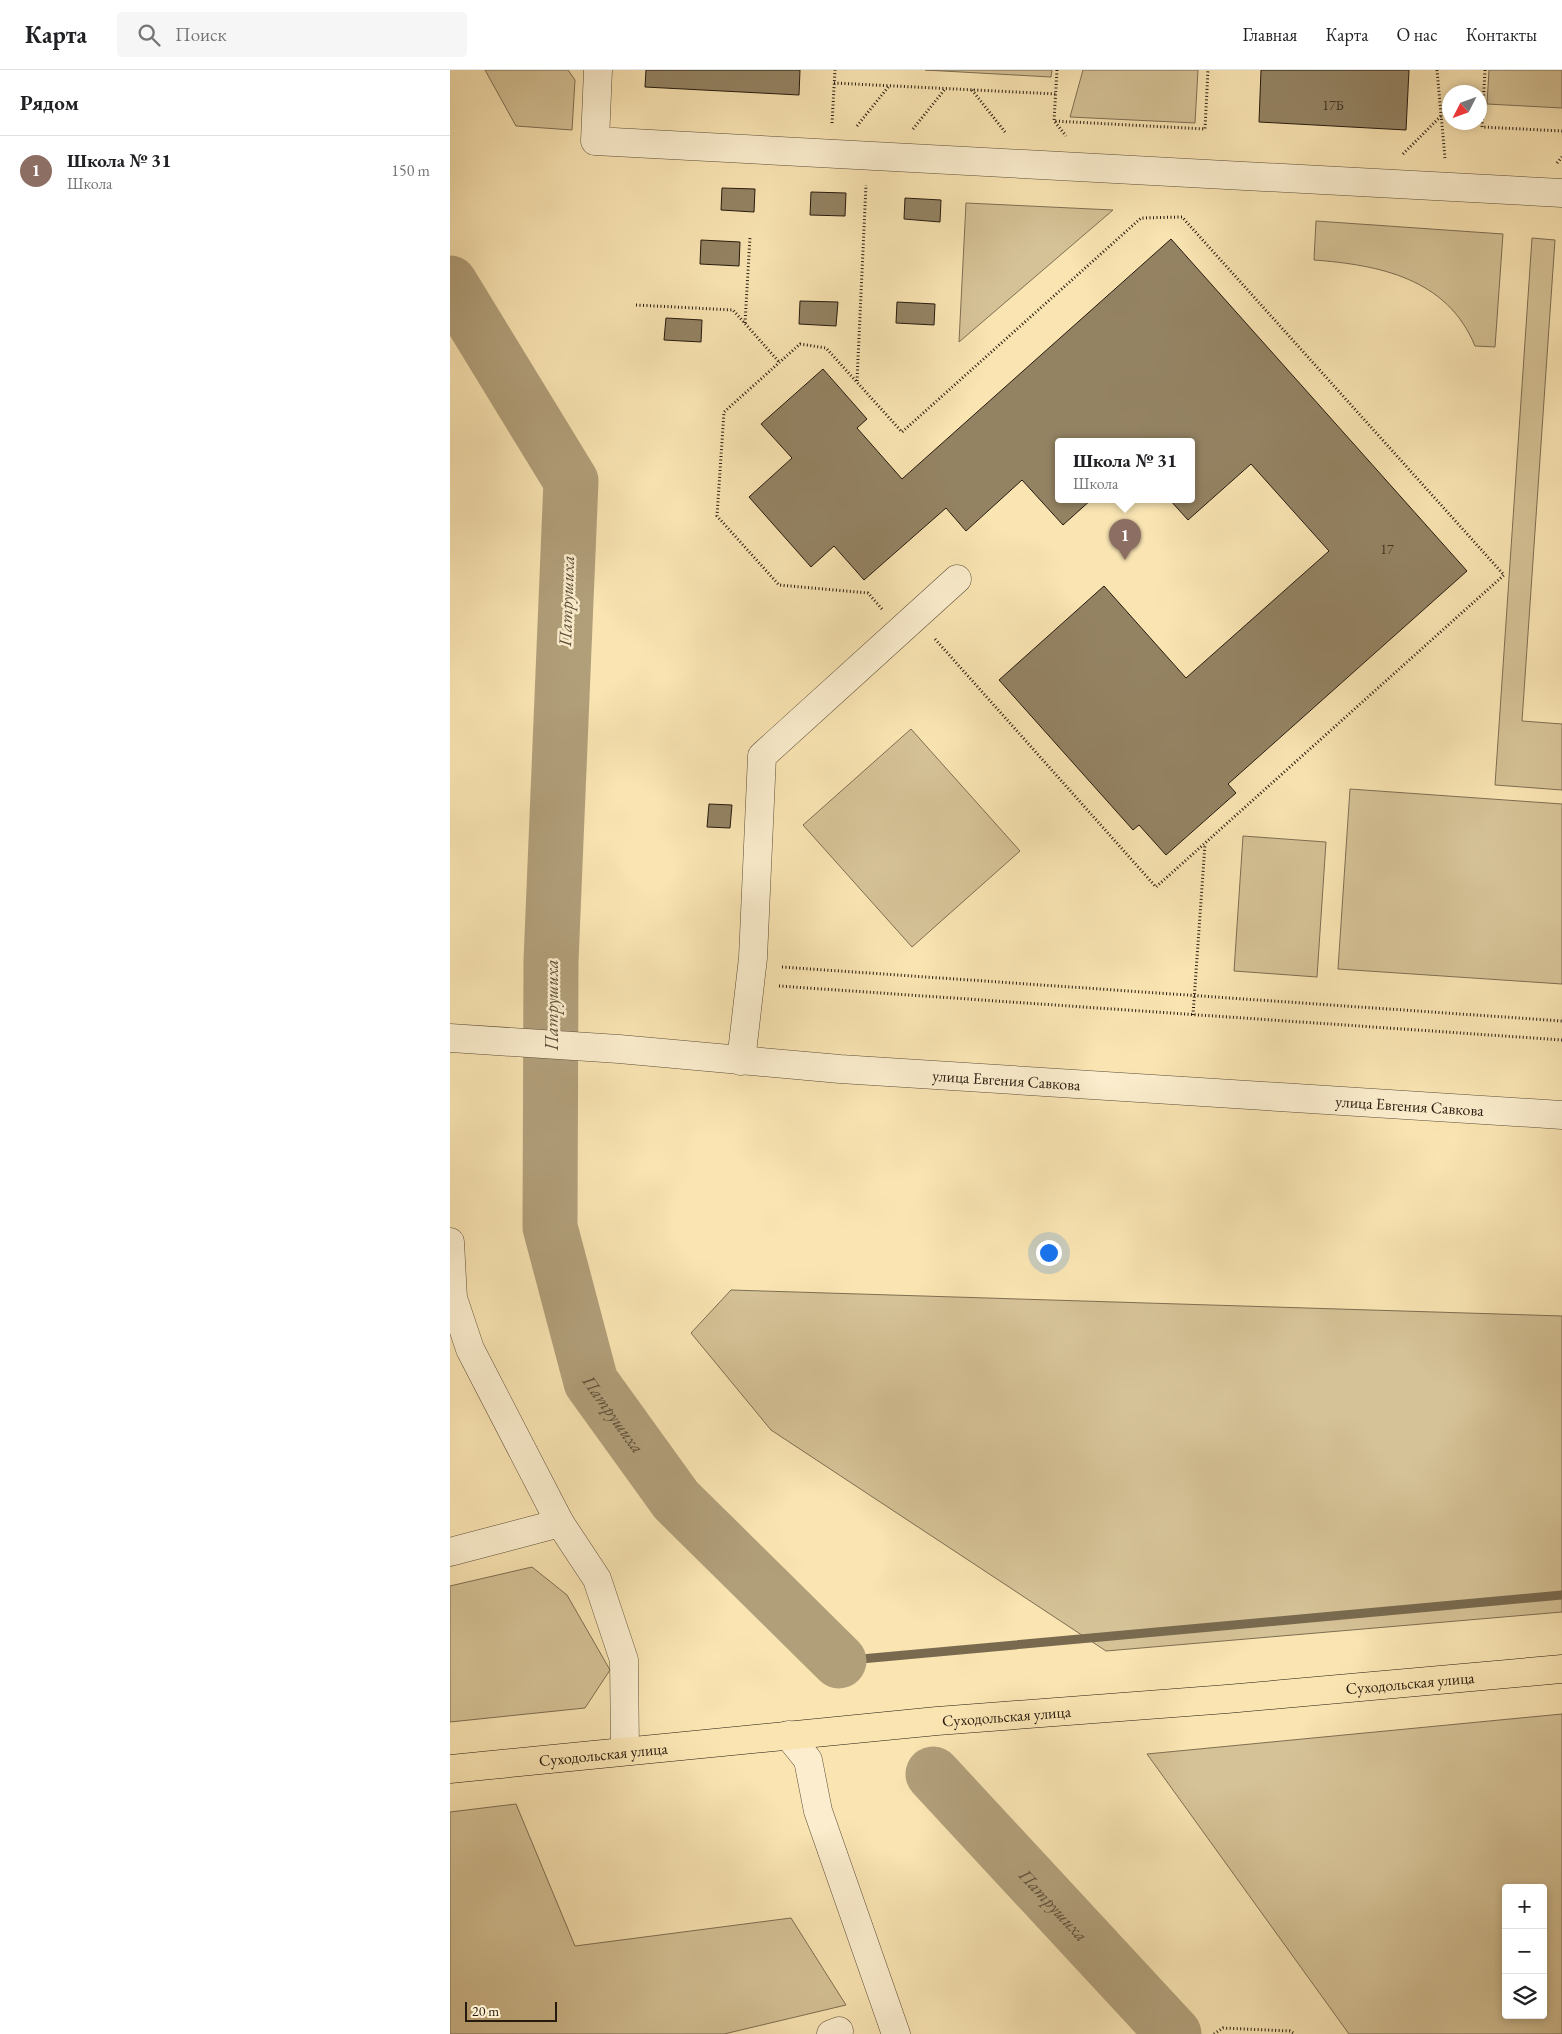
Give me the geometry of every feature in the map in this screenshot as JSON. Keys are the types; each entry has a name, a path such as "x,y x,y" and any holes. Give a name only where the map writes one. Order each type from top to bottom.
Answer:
{"main road":[{"name":"Суходольская улица","path":"450,1769 1003,1715 1562,1670"}],"street":[{"path":"598,70 595,141 1562,192"},
{"path":"741,1061 751,974 762,756 957,579"},
{"name":"улица Евгения Савкова","path":"450,1038 619,1049 840,1069 1562,1115"},
{"path":"450,1242 453,1298 460,1348 560,1523 598,1579 624,1660 625,1751"},
{"path":"450,1552 560,1523"},
{"path":"788,1735 808,1760 818,1811 896,2034"}],"path":[{"path":"832,126 835,70"},
{"path":"1057,70 1054,121 1205,130 1208,70"},
{"path":"1437,70 1448,186"},
{"path":"1485,70 1482,127 1562,131"},
{"path":"834,83 1056,94"},
{"path":"836,154 890,86"},
{"path":"892,157 945,88"},
{"path":"971,90 1029,164"},
{"path":"1377,183 1441,115"},
{"path":"857,381 867,177"},
{"path":"1182,217 1504,575 1156,887 908,623 868,593 779,585 717,516 724,412 780,363 800,344 826,348 902,432 1141,218 1182,217"},
{"path":"745,324 750,237"},
{"path":"636,305 733,310 780,363"},
{"path":"1193,1015 1205,843"},
{"path":"751,974 1194,996 1562,1021"},
{"path":"751,974 1193,1015 1562,1040"},
{"path":"1214,2034 1223,2028 1290,2032 1295,2034"}],"shaded area":[{"path":"485,70 568,70 575,80 572,130 516,126"},
{"path":"925,70 1052,70 1051,77"},
{"path":"1083,70 1198,70 1195,123 1070,117"},
{"path":"1489,70 1562,70 1562,108 1487,104"},
{"path":"966,203 1113,210 959,342"},
{"path":"1316,221 1503,234 1495,347 1475,346 1463,323 1447,305 1429,290 1408,279 1386,271 1363,266 1314,260"},
{"path":"1532,238 1555,240 1522,721 1562,724 1562,790 1495,785"},
{"path":"911,729 1020,851 912,947 803,825"},
{"path":"1350,789 1562,804 1562,984 1338,969"},
{"path":"1243,836 1326,842 1317,977 1234,971"},
{"path":"731,1290 1562,1316 1562,1612 1106,1651 771,1430 691,1333"},
{"path":"532,1567 567,1595 610,1670 585,1708 450,1722 450,1586"},
{"path":"1562,1714 1562,2034 1349,2034 1147,1754"},
{"path":"516,1804 575,1946 791,1918 846,2005 724,2034 450,2034 450,1812"}],"building":[{"path":"646,70 800,70 799,95 645,87"},
{"path":"1261,70 1409,70 1406,130 1259,122"},
{"path":"722,188 755,189 754,212 721,210"},
{"path":"811,192 846,193 845,216 810,215"},
{"path":"905,198 941,200 940,222 904,219"},
{"path":"1171,239 1467,571 1228,784 1236,793 1166,855 1139,825 1133,830 999,680 1104,586 1186,678 1329,551 1251,464 1188,520 1173,503 1195,503 1195,438 1055,438 1055,503 1088,503 1063,525 1022,480 966,531 946,508 864,580 834,546 811,567 749,497 792,458 761,424 823,369 867,419 857,428 902,479"},
{"path":"701,240 740,242 739,266 700,264"},
{"path":"800,301 838,302 836,326 799,324"},
{"path":"897,302 935,304 934,325 896,323"},
{"path":"666,318 702,320 701,342 664,340"},
{"path":"709,804 732,805 730,828 707,827"}],"waterway":[{"name":"Патрушиха","path":"450,283 571,481 551,961 550,1227 591,1382 676,1500 839,1661"},
{"path":"839,1661 1562,1595"},
{"name":"Патрушиха","path":"933,1774 1174,2034"}],"place":[{"name":"Школа № 31","path":"1125,560"}]}
